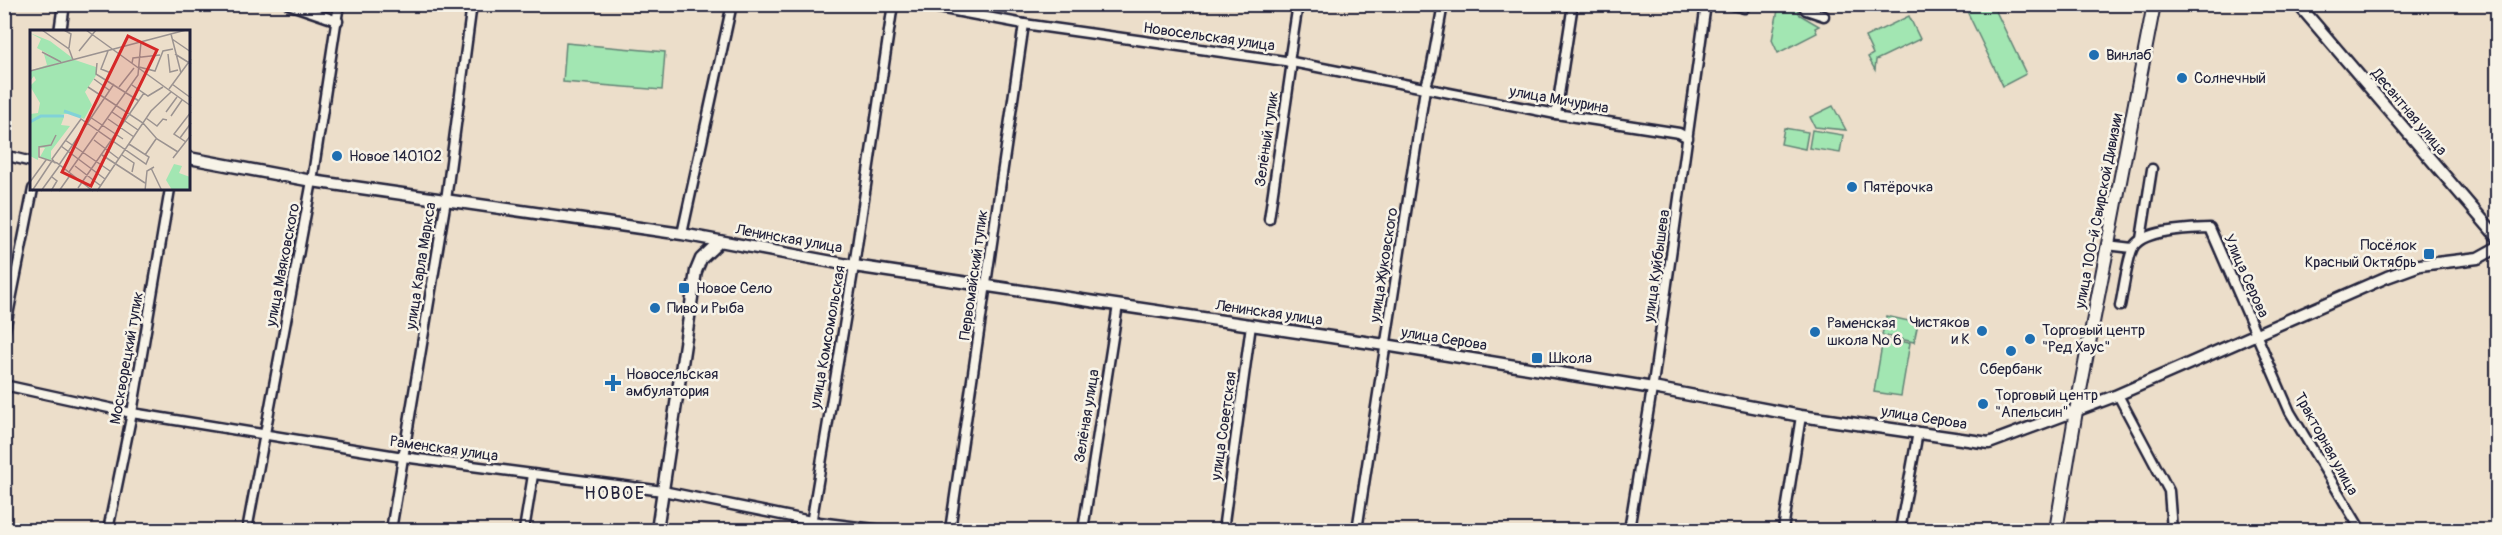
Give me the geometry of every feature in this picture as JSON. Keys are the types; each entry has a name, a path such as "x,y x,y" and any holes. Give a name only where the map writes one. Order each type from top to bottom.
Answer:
{"main road":[{"name":"улица 100-й Свирской Дивизии","path":"2056,531 2076,411 2154,4"}],"street":[{"path":"60,30 64,4"},
{"path":"288,4 338,21"},
{"name":"улица Маяковского","path":"247,531 312,181 339,4"},
{"name":"улица Карла Маркса","path":"392,531 446,200 472,4"},
{"path":"682,234 732,4"},
{"name":"улица Комсомольская","path":"810,531 854,266 893,4"},
{"name":"Новосельская улица","path":"918,4 1024,24 1291,62 1425,89"},
{"name":"Зелёный тупик","path":"1269,219 1298,4"},
{"name":"улица Жуковского","path":"1357,531 1425,89 1431,70 1443,4"},
{"path":"1556,114 1573,4"},
{"name":"улица Куйбышева","path":"1629,531 1653,388 1706,4"},
{"path":"1729,4 1744,8"},
{"path":"1802,4 1806,10 1824,16"},
{"name":"Десантная улица","path":"2298,4 2498,238"},
{"name":"Первомайский тупик","path":"950,531 1024,24"},
{"name":"улица Мичурина","path":"1425,89 1556,114 1679,133 1688,138"},
{"path":"4,155 30,162"},
{"name":"Ленинская улица","path":"190,158 312,181 682,234 854,266 1385,345"},
{"path":"2120,306 2132,248 2141,239 2152,169"},
{"path":"4,335 33,190"},
{"name":"Москворецкий тупик","path":"108,531 132,413 170,190"},
{"name":"Улица Серова","path":"2141,239 2156,234 2210,228 2258,335"},
{"path":"657,531 696,271 701,259 719,242"},
{"path":"2108,245 2132,248"},
{"name":"улица Серова","path":"1385,345 1653,388 1801,416 1989,443 2118,395 2420,265 2468,261 2489,254 2498,248"},
{"name":"Зелёная улица","path":"1083,531 1118,305"},
{"name":"улица Советская","path":"1223,531 1251,325"},
{"name":"Тракторная улица","path":"2258,335 2290,412 2361,531"},
{"name":"Раменская улица","path":"4,385 132,413 264,435 403,457 663,491 811,521 882,531"},
{"path":"2118,395 2169,491 2172,531"},
{"path":"1784,531 1801,416"},
{"path":"1900,531 1918,432"},
{"path":"524,531 533,475"}],"green space":[{"path":"1779,5 1795,5 1800,15 1819,26 1815,28 1817,33 1778,53 1772,40"},
{"path":"1964,5 1993,5 2026,74 2003,86"},
{"path":"1909,16 1920,39 1876,60 1875,70 1868,57 1873,54 1865,37"},
{"path":"566,43 665,52 662,90 563,82"},
{"path":"1833,106 1846,130 1815,127 1810,117"},
{"path":"1784,128 1808,132 1805,149 1781,144"},
{"path":"1812,130 1843,135 1840,153 1809,148"},
{"path":"1886,316 1918,323 1914,342 1882,335"},
{"path":"1883,339 1910,343 1901,396 1874,392"}],"place":[{"name":"Винлаб","path":"2094,55"},
{"name":"Солнечный","path":"2182,78"},
{"name":"Новое 140102","path":"337,156"},
{"name":"Пятёрочка","path":"1852,187"},
{"name":"Посёлок Красный Октябрь","path":"2429,254"},
{"name":"Новое Село","path":"684,288"},
{"name":"Пиво и Рыба","path":"655,308"},
{"name":"Чистяков и К","path":"1982,331"},
{"name":"Раменская школа № 6","path":"1815,332"},
{"name":"Торговый центр \"Ред Хаус\"","path":"2030,339"},
{"name":"Сбербанк","path":"2011,351"},
{"name":"Школа","path":"1537,358"},
{"name":"Новосельская амбулатория","path":"613,383"},
{"name":"Торговый центр \"Апельсин\"","path":"1983,404"}],"district":[{"name":"НОВОЕ","path":"615,493"}]}
